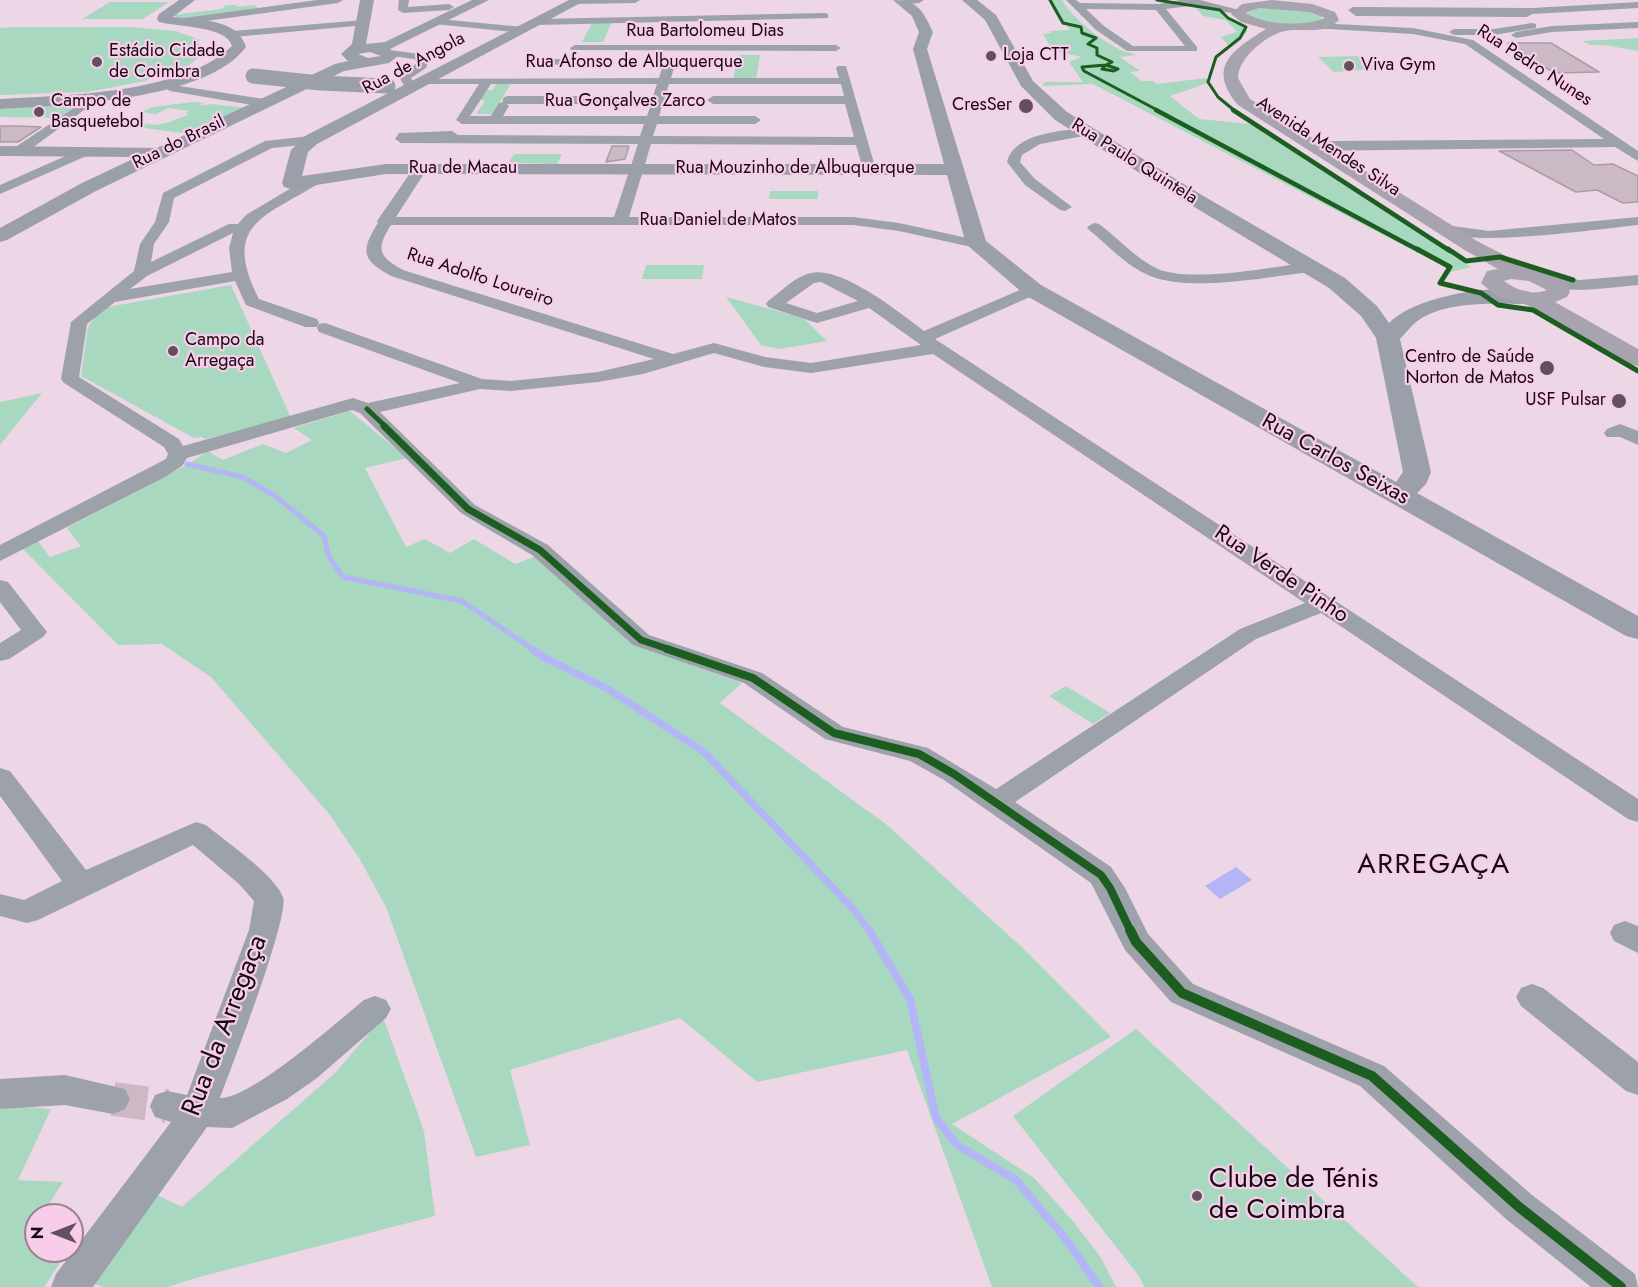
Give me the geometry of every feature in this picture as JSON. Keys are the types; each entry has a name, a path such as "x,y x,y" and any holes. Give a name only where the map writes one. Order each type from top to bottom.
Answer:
{"main road":[{"path":"1291,2 1316,5 1330,15 1332,20 1316,26 1285,27 1247,13 1291,2"},
{"name":"Avenida Mendes Silva","path":"1247,13 1257,28 1256,32 1225,57 1218,70 1218,84 1226,96 1253,117 1477,260 1503,291 1526,297 1638,358"},
{"name":"Avenida Mendes Silva","path":"1285,27 1272,30 1232,64 1230,78 1236,93 1245,102 1445,229 1479,240 1522,273 1562,288 1579,313 1638,346"},
{"name":"Avenida Mendes Silva","path":"1494,280 1522,273"},
{"path":"1526,297 1562,288"}],"street":[{"path":"188,0 164,17 177,22 230,28 363,23"},
{"name":"Rua do Brasil","path":"4,230 359,54 389,45 482,0"},
{"path":"578,1 635,0"},
{"path":"816,0 825,16 836,48 835,64 845,81 869,170"},
{"path":"902,1 919,0"},
{"name":"Rua Paulo Quintela","path":"969,0 994,21 1018,68 1034,91 1061,116 1337,283 1402,308"},
{"path":"1171,0 1247,13"},
{"path":"1414,0 1434,10"},
{"path":"1594,0 1638,17"},
{"name":"Rua de Angola","path":"311,141 578,1"},
{"path":"902,1 918,14 926,32 920,49 976,244"},
{"path":"1073,3 1159,7 1191,2 1247,13"},
{"path":"1073,3 1100,28 1131,49 1193,49 1159,7"},
{"path":"177,22 341,4"},
{"path":"230,28 341,4"},
{"path":"359,54 363,4"},
{"path":"388,12 404,5 449,4 465,9"},
{"path":"1356,14 1527,12 1638,5"},
{"path":"1532,26 1494,32 1443,32 1378,25 1356,14 1353,10 1527,12 1557,29"},
{"path":"538,22 585,29 616,21 825,16"},
{"path":"620,221 658,100 663,81 663,64 674,48 683,20"},
{"name":"Rua Pedro Nunes","path":"1332,20 1470,42 1638,157"},
{"path":"607,40 616,21"},
{"path":"439,22 523,30"},
{"path":"447,37 469,24"},
{"path":"1470,42 1557,29 1638,25"},
{"name":"Rua Pedro Nunes","path":"1316,26 1400,31"},
{"path":"0,104 95,97 164,84 196,74 228,60 239,47 239,40 230,28"},
{"path":"533,62 570,64 585,29"},
{"name":"Rua Bartolomeu Dias","path":"575,48 607,40 674,48 736,48 763,53 836,48"},
{"path":"732,72 736,48"},
{"path":"389,53 417,56 424,61 422,66 405,77 418,85"},
{"name":"Rua do Brasil","path":"359,54 384,60 390,57 389,53"},
{"path":"216,66 243,74"},
{"name":"Rua Afonso de Albuquerque","path":"418,85 488,81 663,81 732,72 760,77 845,81"},
{"path":"196,74 243,74 320,83 418,85"},
{"path":"755,120 760,77"},
{"path":"488,81 450,138 645,141 850,100"},
{"path":"495,120 518,81"},
{"path":"164,84 170,88 264,103"},
{"path":"19,151 95,97"},
{"path":"507,100 658,100"},
{"path":"713,100 776,128"},
{"path":"755,120 777,111"},
{"name":"Rua Gonçalves Zarco","path":"462,120 755,120"},
{"path":"755,120 860,141"},
{"path":"1065,207 1019,172 1014,161 1015,155 1021,148 1035,141 1085,132"},
{"path":"0,554 158,473 175,462 178,454 172,443 70,379 79,322 141,273 243,226 289,190 300,150 311,141"},
{"path":"141,273 147,244 162,222 168,196 269,144 311,141"},
{"path":"1309,143 1332,145 1618,143"},
{"path":"0,151 161,152"},
{"path":"0,190 86,151"},
{"name":"Rua Adolfo Loureiro","path":"420,169 384,221 374,240 374,254 381,264 397,273 674,360"},
{"name":"Rua Mouzinho de Albuquerque","path":"636,169 954,170"},
{"name":"Rua de Macau","path":"289,190 313,181 365,170 636,169"},
{"name":"Rua Daniel de Matos","path":"384,221 853,222 899,227 976,244 1033,290"},
{"path":"1479,240 1638,221"},
{"path":"1094,226 1150,270 1164,275 1211,277 1310,267"},
{"path":"238,229 236,247 239,276 252,302 480,384"},
{"path":"111,298 239,276"},
{"name":"Rua Verde Pinho","path":"871,302 817,318 774,304 814,276 830,277 871,302 1638,812"},
{"path":"1562,288 1638,279"},
{"path":"1367,310 1390,318 1402,308 1455,298 1494,280"},
{"name":"Rua Paulo Quintela","path":"1337,283 1367,310 1388,338"},
{"path":"178,454 289,421 480,384 511,386 572,381 637,370 714,348 764,363 811,368 930,343 1033,290"},
{"name":"Rua Carlos Seixas","path":"1033,290 1638,629"},
{"path":"1402,308 1470,300 1526,297"},
{"path":"1396,494 1412,484 1417,472 1388,338 1402,308"},
{"path":"360,407 437,477 468,509 540,550 641,640 753,678 834,733 919,754 996,802 1101,875 1110,888 1136,942 1182,993 1372,1076 1519,1207 1621,1287"},
{"path":"1614,433 1620,430 1638,439"},
{"path":"0,587 35,632 0,654"},
{"path":"996,802 1248,634 1323,604"},
{"path":"0,777 81,885 27,912 0,905"},
{"name":"Rua da Arregaça","path":"70,1287 182,1109 264,930 269,899 249,876 196,832 81,885"},
{"path":"1532,997 1638,1082"},
{"path":"182,1109 232,1113 275,1089 332,1047 375,1009"},
{"path":"0,1094 65,1090 112,1098"}],"green space":[{"path":"1048,0 1062,0 1073,15 1098,36 1123,51 1136,55 1120,57 1140,71 1130,72 1142,81 1153,81 1157,84 1206,78 1208,83 1170,96 1199,119 1251,124 1471,267 1451,272 1443,283 1438,282 1447,268 1093,84 1042,86 1045,82 1083,82 1069,62 1082,57 1053,51 1043,34 1051,33 1050,31 1070,30 1061,23"},
{"path":"110,2 169,2 143,19 82,19"},
{"path":"226,5 238,5 236,7 254,5 261,10 181,20 173,15 221,9"},
{"path":"1196,8 1223,11 1228,17 1247,27 1247,32 1228,45 1221,37 1237,32 1226,20 1203,16"},
{"path":"1258,8 1300,9 1320,15 1322,19 1315,22 1284,24 1262,21 1247,14"},
{"path":"612,22 603,42 582,42 592,23"},
{"name":"Estádio Cidade de Coimbra","path":"133,27 175,31 201,40 198,41 201,51 205,52 189,65 145,81 87,92 0,95 0,28"},
{"path":"1638,38 1638,51 1590,45 1582,41"},
{"path":"738,55 760,55 756,80 733,80"},
{"name":"Viva Gym","path":"1360,56 1375,69 1334,72 1318,57"},
{"path":"497,83 511,83 493,114 476,114 485,101 480,99 486,90 492,90"},
{"path":"75,102 79,105 60,118 0,117 0,107"},
{"path":"193,102 204,103 199,106 210,104 247,108 191,134 112,124 125,121 155,125 165,123 189,114 186,113 189,111 169,108 156,114 141,112 153,107"},
{"path":"514,154 562,154 557,164 508,163"},
{"path":"770,191 818,191 818,199 769,199"},
{"path":"646,265 704,265 702,279 642,279"},
{"name":"Campo da Arregaça","path":"231,285 291,418 204,439 203,437 194,438 81,376 88,327 102,308"},
{"path":"726,297 803,318 827,341 779,349 761,345"},
{"path":"42,393 0,445 0,402"},
{"path":"350,411 407,458 365,468 406,547 425,539 450,553 474,539 515,564 536,556 634,644 742,683 720,703 887,825 1025,950 1111,1037 952,1124 1034,1178 1072,1220 1100,1256 1116,1287 992,1287 907,1050 757,1082 680,1018 510,1070 530,1145 476,1157 386,907 359,858 330,815 211,677 162,644 118,645 23,549 37,540 50,557 81,546 67,528 192,462 207,451 223,460 263,444 286,453 312,440 294,428"},
{"path":"1066,686 1110,713 1093,724 1049,696"},
{"path":"383,1017 424,1131 435,1216 168,1287 104,1287 85,1281 153,1193 182,1207 335,1073"},
{"name":"Clube de Ténis de Coimbra","path":"1136,1029 1418,1287 1144,1287 1139,1276 1013,1116"},
{"path":"0,1105 51,1109 18,1180 63,1182 50,1203 24,1203 24,1263 60,1263 44,1287 0,1287"}],"water":[{"path":"1236,867 1252,880 1220,899 1205,886"}],"building":[{"path":"1508,43 1551,43 1599,72 1554,73"},
{"path":"0,126 41,127 18,142 0,142"},
{"path":"612,146 629,146 625,159 606,162"},
{"path":"1572,150 1594,165 1613,164 1638,176 1638,202 1623,203 1597,190 1576,192 1499,151"}],"waterway":[{"path":"187,464 242,477 274,495 324,536 329,557 343,577 462,601 534,650"},
{"path":"532,649 545,658 608,689 704,752 855,911 870,932"},
{"path":"869,930 910,999 936,1118 957,1145 1016,1180 1065,1238 1099,1287"}],"tunnel":[{"path":"113,1099 167,1106"}],"cycle path":[{"path":"1050,0 1063,23 1081,27 1082,33 1096,38 1088,44 1097,48 1097,55 1112,62 1103,67 1102,69 1114,71 1118,69 1110,66 1106,65 1096,65 1082,67 1084,71 1450,267 1440,283 1481,293 1498,305 1533,310 1638,371"},
{"path":"1157,0 1220,10 1228,18 1246,27 1240,38 1216,57 1208,82 1218,97 1236,112 1466,261 1500,257 1573,280"},
{"path":"367,409 468,509 540,550 641,640 753,678 834,733 919,754 954,774 1101,875 1110,888 1136,942 1182,993 1372,1076 1519,1207 1621,1287"}],"place":[{"name":"Loja CTT","path":"991,56"},
{"name":"Estádio Cidade de Coimbra","path":"97,62"},
{"name":"Viva Gym","path":"1349,66"},
{"name":"CresSer","path":"1026,106"},
{"name":"Campo de Basquetebol","path":"39,112"},
{"name":"Campo da Arregaça","path":"173,351"},
{"name":"Centro de Saúde Norton de Matos","path":"1547,368"},
{"name":"USF Pulsar","path":"1619,401"},
{"name":"Clube de Ténis de Coimbra","path":"1197,1196"}],"district":[{"name":"ARREGAÇA","path":"1434,866"}]}
